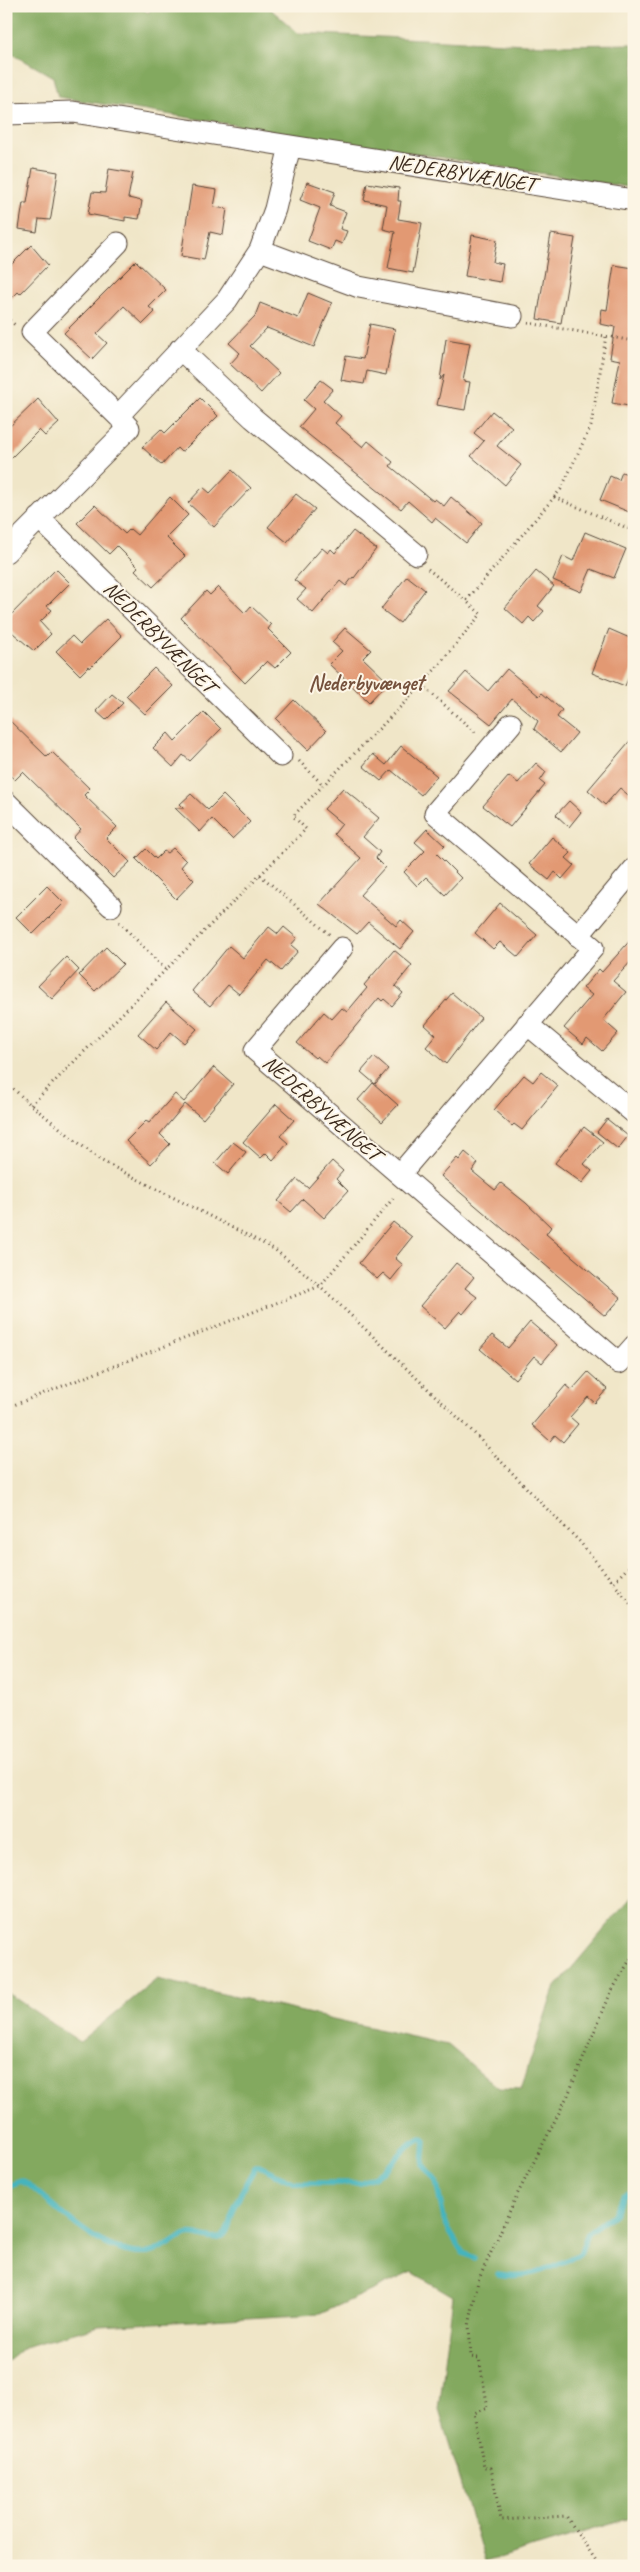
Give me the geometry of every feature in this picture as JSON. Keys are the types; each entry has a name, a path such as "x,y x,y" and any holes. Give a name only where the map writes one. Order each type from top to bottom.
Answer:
{"street":[{"name":"NEDERBYVÆNGET","path":"6,114 73,112 634,200"},
{"path":"118,416 227,300 260,250 276,209 290,146"},
{"path":"6,552 129,428 32,332 118,243"},
{"path":"260,250 360,287 512,316"},
{"path":"180,349 253,418 416,554"},
{"name":"NEDERBYVÆNGET","path":"39,518 281,756"},
{"name":"NEDERBYVÆNGET","path":"404,1178 528,1024 593,948 435,813 511,724"},
{"path":"6,802 111,906"},
{"path":"578,936 634,870"},
{"name":"NEDERBYVÆNGET","path":"342,948 255,1050 619,1363 634,1346"},
{"path":"528,1024 634,1113"}],"path":[{"path":"512,316 520,322 634,340"},
{"path":"6,317 12,322"},
{"path":"466,601 561,489 591,426 606,336"},
{"path":"554,498 634,531"},
{"path":"31,1105 306,830 293,816 422,685 481,614 417,560 416,554"},
{"path":"422,685 491,746"},
{"path":"281,756 290,753 323,785"},
{"path":"260,875 336,940 342,948"},
{"path":"111,906 108,910 166,970"},
{"path":"6,1082 31,1105 100,1160 274,1249 320,1286 471,1430 580,1542 634,1608"},
{"path":"6,1408 320,1286 404,1178"},
{"path":"614,1582 634,1561"},
{"path":"606,2566 605,2564 598,2565 566,2516 501,2520 491,2468 484,2468 474,2413 488,2408 479,2358 471,2357 469,2326 478,2281 516,2196 568,2095 611,1992 634,1953"}],"green space":[{"path":"6,6 137,6 149,13 150,6 267,6 298,33 547,45 634,44 634,188 58,97 53,77 6,50"},
{"path":"634,1894 634,2517 485,2562 439,2410 453,2296 412,2272 320,2314 99,2326 24,2347 6,2362 6,1992 80,2042 157,1979 448,2045 499,2088 521,2089 554,1989"}],"building":[{"path":"33,168 58,172 50,220 39,219 37,232 19,229 23,203 27,203"},
{"path":"109,169 133,173 128,198 142,201 139,219 125,217 125,221 88,214 92,192 105,193"},
{"path":"307,182 335,192 330,206 346,212 340,229 347,231 342,244 335,241 331,250 308,241 320,208 300,200"},
{"path":"367,183 399,188 398,201 401,201 398,219 422,223 413,273 388,268 395,232 383,229 387,205 364,200"},
{"path":"192,186 217,190 214,207 227,209 223,235 210,232 204,260 181,256"},
{"path":"551,234 575,238 561,323 537,319"},
{"path":"472,235 497,240 493,262 503,264 500,282 465,276"},
{"path":"31,245 48,265 20,294 18,292 6,304 6,270"},
{"path":"136,261 166,290 149,307 155,312 143,324 124,306 97,334 107,343 92,359 64,333"},
{"path":"614,265 634,268 634,304 630,327 634,327 634,407 612,403 620,360 610,358 615,327 600,324 602,309 607,310"},
{"path":"308,293 332,303 314,347 267,328 250,346 279,373 261,393 230,364 240,353 229,343 255,316 260,303 298,318"},
{"path":"370,324 395,329 386,375 367,371 364,384 341,380 346,356 363,359"},
{"path":"446,339 470,343 463,381 470,382 465,410 437,405 444,375 440,380"},
{"path":"321,380 333,389 323,400 341,416 335,423 363,447 368,441 393,462 390,466 433,501 435,499 444,506 451,497 482,523 466,543 435,518 432,522 408,501 401,509 299,427 314,409 304,400"},
{"path":"200,398 218,416 185,449 181,452 177,448 162,465 142,447 161,429 165,433"},
{"path":"38,399 59,423 45,436 39,430 6,463 6,430"},
{"path":"492,411 512,427 497,446 521,465 505,485 471,456 484,441 474,433"},
{"path":"232,470 251,488 214,527 188,503 203,487 210,493"},
{"path":"622,472 634,477 634,514 600,500 610,476 619,480"},
{"path":"296,494 315,509 287,542 268,527"},
{"path":"170,497 188,515 166,537 185,556 153,587 135,570 138,567 117,546 109,554 77,523 95,505 125,534 130,529 137,535"},
{"path":"353,531 376,549 354,578 346,586 340,581 313,613 297,599 306,589 294,580 322,548 328,553 331,549 335,553"},
{"path":"585,532 626,549 614,578 591,569 581,592 553,580 563,556 573,561"},
{"path":"56,569 70,583 47,606 52,610 40,622 51,634 34,651 6,627 6,620"},
{"path":"536,571 554,586 538,606 544,611 534,622 529,617 523,624 505,608"},
{"path":"407,576 425,590 400,623 381,609"},
{"path":"218,587 245,613 251,606 271,625 268,629 291,652 275,668 267,661 245,683 181,618 206,591 210,595"},
{"path":"106,619 122,636 90,668 89,666 80,675 56,651 72,636 80,644"},
{"path":"345,628 371,650 363,658 388,682 369,702 329,664 342,651 332,642"},
{"path":"609,629 632,639 629,647 634,649 634,665 625,686 592,673"},
{"path":"154,668 173,686 145,714 126,696"},
{"path":"507,669 539,696 542,693 562,710 557,717 577,733 561,752 534,729 538,721 512,699 491,724 449,691 466,672 488,691"},
{"path":"112,694 123,703 106,720 96,711"},
{"path":"294,700 326,731 308,750 276,719"},
{"path":"204,712 221,729 190,761 183,755 173,767 153,748 168,733 175,741"},
{"path":"6,717 47,757 52,752 90,789 84,795 117,827 106,838 130,862 113,878 73,838 81,829 23,772 15,780 6,772"},
{"path":"634,736 634,800 620,788 605,805 588,790"},
{"path":"401,746 437,776 421,795 391,770 381,781 363,766 373,754 386,765"},
{"path":"536,763 546,772 540,781 545,785 510,827 483,806 509,776 518,783"},
{"path":"343,788 379,818 363,837 380,852 376,858 385,867 360,895 396,926 401,920 414,932 400,949 368,922 357,934 319,904 361,858 334,834 342,824 324,809"},
{"path":"191,794 208,810 223,795 250,822 232,839 212,819 200,832 175,808 184,808 180,804"},
{"path":"569,801 581,812 569,827 556,815"},
{"path":"427,829 445,846 437,854 461,878 445,895 426,877 417,886 404,872 425,851 415,842"},
{"path":"552,837 571,853 566,858 574,865 562,879 555,872 549,880 529,864"},
{"path":"173,848 186,861 181,867 194,880 176,899 136,859 146,849 156,859 164,851 167,853"},
{"path":"47,886 64,903 33,934 16,917"},
{"path":"500,903 537,935 518,957 500,942 493,949 475,933"},
{"path":"269,927 278,934 284,927 297,938 291,945 298,951 281,971 268,960 239,994 228,985 210,1006 192,991 229,946 243,958"},
{"path":"634,936 634,958 613,981 626,992 603,1020 618,1033 602,1051 587,1038 583,1044 564,1028 592,995 583,988 599,969 602,972"},
{"path":"106,947 123,964 95,991 79,975"},
{"path":"394,950 412,965 395,986 403,993 392,1006 384,999 382,1001 379,998 325,1063 317,1056 315,1058 297,1043 324,1012 332,1019 342,1008 347,1012 367,988 364,985"},
{"path":"66,957 79,970 52,999 38,986"},
{"path":"452,993 481,1018 446,1064 426,1047 436,1035 425,1025"},
{"path":"166,1002 197,1029 184,1043 171,1032 156,1050 138,1034"},
{"path":"374,1057 388,1069 375,1084 361,1072"},
{"path":"214,1067 233,1084 203,1119 185,1104 160,1134 170,1144 151,1164 126,1141 146,1121 149,1123 175,1094 184,1102"},
{"path":"541,1072 558,1086 522,1130 514,1124 512,1126 494,1110 524,1075 533,1082"},
{"path":"373,1083 398,1105 382,1122 358,1100"},
{"path":"276,1104 294,1120 280,1136 288,1143 273,1160 266,1153 261,1158 243,1142"},
{"path":"607,1119 628,1136 618,1149 597,1132"},
{"path":"584,1127 603,1142 584,1164 592,1171 582,1183 555,1163"},
{"path":"233,1142 246,1152 228,1174 215,1163"},
{"path":"465,1152 478,1163 472,1171 495,1190 501,1183 526,1203 551,1227 546,1234 621,1298 605,1316 441,1176"},
{"path":"332,1161 343,1171 336,1179 348,1191 324,1218 303,1199 291,1212 278,1201 297,1179 308,1188"},
{"path":"393,1222 412,1237 395,1258 403,1265 391,1280 383,1273 377,1279 359,1263"},
{"path":"456,1263 474,1277 465,1288 477,1297 463,1314 460,1311 445,1328 420,1306"},
{"path":"530,1322 557,1345 542,1363 534,1356 515,1379 480,1349 492,1335 508,1348"},
{"path":"588,1372 607,1389 595,1403 588,1397 570,1417 578,1424 563,1442 555,1435 550,1441 532,1425 566,1385 572,1390"}],"waterway":[{"path":"6,2187 21,2181 29,2185 84,2231 100,2241 132,2253 149,2253 159,2250 187,2235 192,2234 215,2239 224,2235 229,2227 239,2197 256,2166 295,2183 360,2183 383,2172 409,2145 421,2138 425,2141 423,2165 436,2181 444,2219 463,2253 475,2258"},
{"path":"498,2274 530,2274 550,2268 580,2254 588,2233 614,2214 623,2195 627,2193 634,2197"}],"district":[{"name":"Nederbyvænget","path":"366,683"}]}
